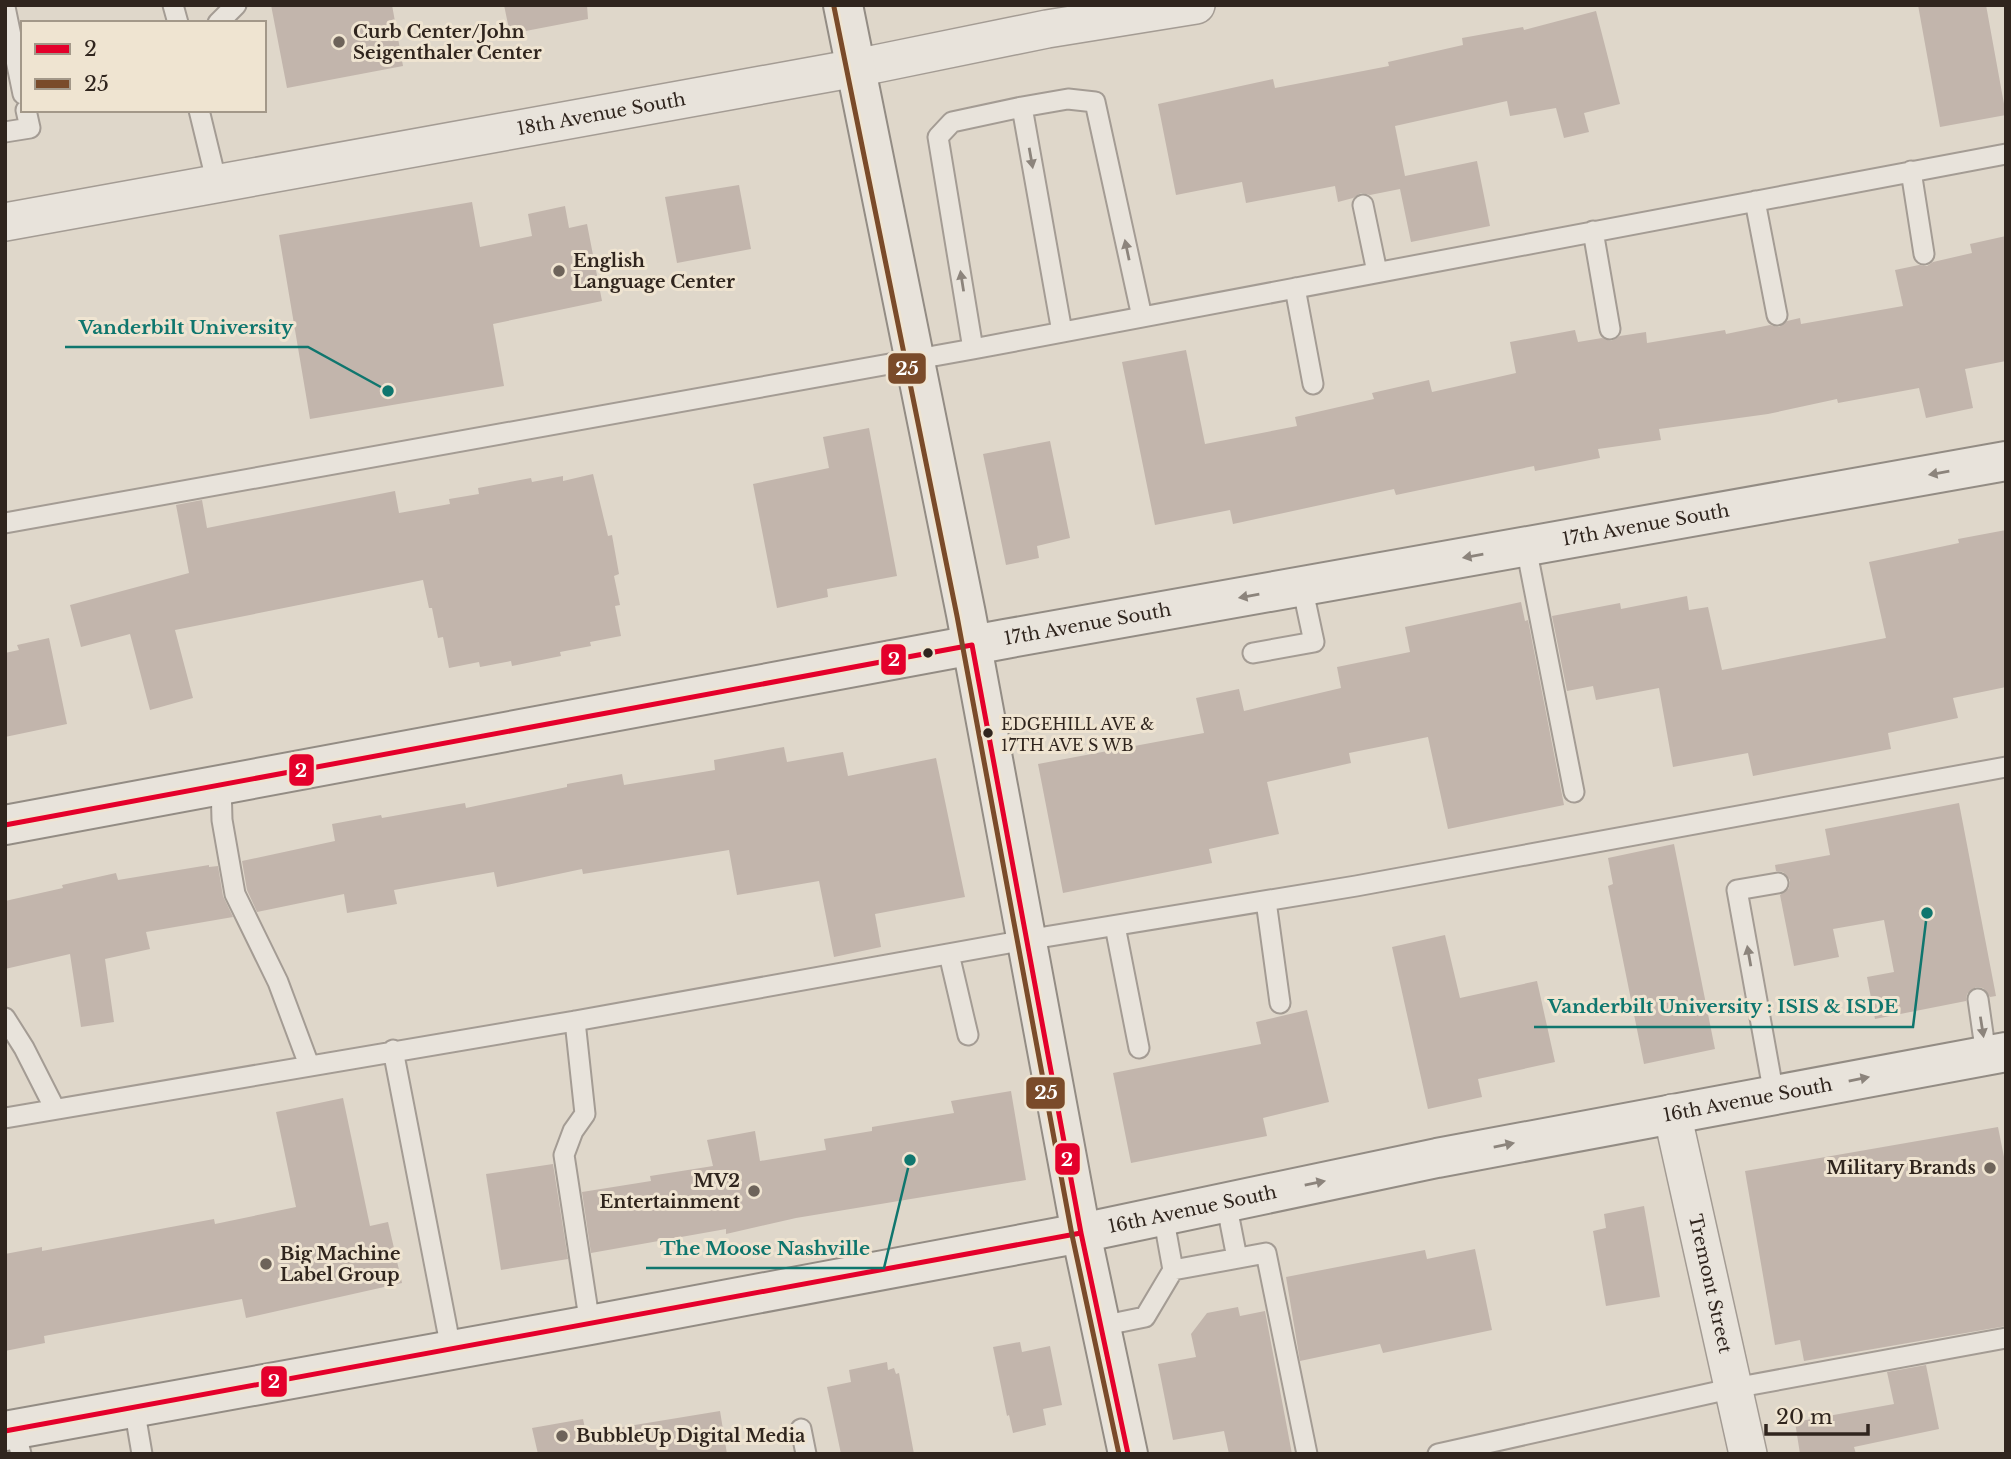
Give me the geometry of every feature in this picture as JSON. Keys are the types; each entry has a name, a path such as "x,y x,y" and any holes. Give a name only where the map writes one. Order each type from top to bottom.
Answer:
{"main road":[{"path":"843,5 972,645 1081,1233 1128,1454"},
{"name":"17th Avenue South","path":"5,825 972,645 2006,461"},
{"name":"16th Avenue South","path":"14,1438 134,1407 1081,1233 1425,1160 1996,1053"}],"street":[{"name":"18th Avenue South","path":"5,222 856,68 1045,17 1196,5"},
{"name":"Tremont Street","path":"1671,1113 1748,1454"}],"lane":[{"path":"220,21 236,5"},
{"path":"5,7 21,84"},
{"path":"973,349 938,137 952,122 1022,107 1068,99 1095,102 1142,317"},
{"path":"1022,107 1062,332"},
{"path":"5,132 30,128 26,112"},
{"path":"199,112 217,184"},
{"path":"5,523 973,349 2006,154"},
{"path":"1910,171 1924,254"},
{"path":"1755,201 1777,315"},
{"path":"1363,205 1377,272"},
{"path":"1593,231 1611,329"},
{"path":"1295,288 1313,384"},
{"path":"1526,547 1574,792"},
{"path":"1253,653 1314,642 1302,586"},
{"path":"5,1118 575,1021 1026,940 1266,901 2006,767"},
{"path":"221,783 222,820 235,894 278,982 309,1065"},
{"path":"1774,1095 1737,890 1778,883"},
{"path":"1266,901 1280,1003"},
{"path":"1115,926 1139,1048"},
{"path":"949,954 968,1035"},
{"path":"1978,999 1996,1053"},
{"path":"5,1017 55,1109"},
{"path":"575,1021 585,1114 573,1131 564,1154 590,1325"},
{"path":"393,1050 451,1349"},
{"path":"1226,1202 1237,1258"},
{"path":"1101,1326 1145,1317 1173,1270 1163,1216"},
{"path":"1173,1270 1266,1253 1307,1454"},
{"path":"1438,1454 1734,1388 2006,1338"},
{"path":"134,1407 142,1454"},
{"path":"802,1429 806,1454"}],"building":[{"name":"Curb Center/John Seigenthaler Center","path":"271,5 392,5 403,66 287,88"},
{"name":"Curb Center/John Seigenthaler Center","path":"504,5 587,5 588,19 510,34"},
{"path":"1918,5 1986,5 2006,115 1940,127"},
{"path":"1596,11 1620,104 1584,113 1589,132 1564,138 1556,108 1510,116 1507,101 1395,126 1405,176 1477,161 1490,226 1411,242 1400,189 1370,195 1361,193 1338,202 1335,186 1246,203 1242,182 1176,195 1158,104 1273,79 1275,88 1389,66 1388,62 1463,45 1462,38 1523,27 1524,30"},
{"path":"739,185 751,249 677,263 665,197"},
{"path":"472,202 480,247 532,236 528,214 565,206 569,228 587,224 602,301 493,324 504,386 310,419 279,235"},
{"path":"2006,236 2006,361 1965,369 1973,408 1926,418 1919,388 1838,403 1837,399 1768,414 1659,429 1661,440 1598,449 1600,458 1535,471 1534,466 1396,495 1394,489 1233,524 1230,510 1155,525 1122,362 1186,350 1205,444 1297,426 1295,417 1374,399 1372,393 1429,380 1432,392 1516,373 1510,342 1575,330 1578,342 1602,338 1611,341 1620,336 1646,332 1647,343 1725,330 1726,334 1770,325 1779,327 1787,321 1800,318 1801,324 1903,306 1895,270 1927,266 1933,262 1972,253 1970,244"},
{"path":"869,428 897,576 827,589 828,597 777,608 753,484 829,468 823,437"},
{"path":"1050,441 1070,538 1037,546 1039,558 1006,565 983,454"},
{"path":"593,474 608,536 612,535 619,574 614,576 620,605 615,606 621,636 560,652 561,656 512,666 511,661 480,667 479,662 449,668 443,637 438,638 423,580 175,630 193,698 150,710 130,634 81,647 70,605 189,573 176,505 202,500 207,528 395,491 399,513 450,504 449,499 479,494 478,488 531,478 532,482 563,476 563,481"},
{"path":"2006,530 2006,687 1953,698 1958,718 1888,733 1891,749 1753,776 1748,753 1673,767 1659,688 1596,700 1593,686 1567,691 1552,616 1620,603 1621,609 1687,596 1689,610 1708,607 1722,670 1886,638 1869,562 1959,543 1958,539"},
{"path":"1521,602 1525,621 1528,620 1564,805 1448,829 1428,737 1349,753 1351,763 1267,782 1279,834 1209,849 1212,863 1063,893 1038,764 1204,733 1196,698 1239,689 1244,711 1341,688 1337,667 1410,652 1405,627"},
{"path":"49,638 67,724 5,737 5,653 19,650 17,645"},
{"path":"784,747 787,762 843,752 848,776 936,758 965,897 875,914 881,947 834,957 819,881 737,895 729,850 583,874 582,869 497,887 494,872 394,890 397,904 347,913 344,894 257,912 247,890 242,861 335,841 332,824 465,803 466,808 622,774 624,785 715,770 714,760"},
{"path":"1959,803 1996,996 1990,997 1983,988 1976,987 1967,994 1966,1001 1875,1019 1867,977 1894,972 1884,920 1833,929 1839,957 1794,966 1780,895 1789,888 1790,880 1783,872 1776,871 1775,865 1830,855 1825,829"},
{"path":"1674,844 1715,1049 1644,1064 1608,886 1613,884 1608,858"},
{"path":"209,865 218,866 223,896 233,917 146,932 150,949 105,959 114,1022 81,1027 70,954 5,969 5,901 116,873 118,880"},
{"path":"1445,935 1460,998 1537,981 1555,1062 1478,1079 1482,1097 1428,1109 1392,947"},
{"path":"1307,1010 1329,1102 1263,1118 1267,1136 1131,1163 1113,1073 1261,1044 1256,1022"},
{"path":"1011,1091 1026,1180 796,1218 726,1234 726,1229 591,1253 582,1192 651,1181 650,1176 713,1166 707,1140 755,1131 760,1161 826,1150 824,1139 872,1131 872,1127 954,1113 951,1101"},
{"path":"343,1098 370,1226 388,1222 402,1283 246,1318 242,1299 44,1336 45,1343 5,1351 5,1254 42,1247 42,1251 214,1219 215,1224 296,1207 276,1112"},
{"path":"1998,1127 2006,1167 2006,1326 1804,1361 1800,1340 1775,1345 1745,1171"},
{"path":"553,1164 568,1259 501,1270 486,1174"},
{"path":"1644,1206 1660,1297 1606,1306 1593,1231 1606,1228 1604,1214"},
{"path":"1475,1249 1492,1330 1383,1353 1380,1344 1300,1361 1286,1277 1425,1250 1427,1259"},
{"path":"1238,1307 1240,1316 1265,1311 1292,1454 1229,1454 1224,1431 1173,1440 1158,1364 1196,1357 1191,1334 1207,1313"},
{"path":"1020,1342 1022,1352 1050,1346 1062,1405 1043,1409 1046,1425 1013,1433 993,1347"},
{"path":"887,1362 888,1370 894,1368 896,1374 899,1373 914,1454 841,1454 827,1387 851,1382 849,1370"},
{"path":"1926,1365 1939,1429 1854,1447 1856,1454 1800,1454 1795,1422 1894,1404 1887,1372"},
{"path":"720,1411 727,1454 538,1454 532,1428 583,1419 586,1433"}],"transit line":[{"name":"25","path":"834,7 957,616 1072,1235 1119,1454"},
{"name":"2","path":"5,825 972,645 1081,1233 1128,1454"},
{"name":"2","path":"5,1431 1081,1233"}],"place":[{"name":"Curb Center/John Seigenthaler Center","path":"339,42"},
{"name":"English Language Center","path":"559,271"},
{"name":"Vanderbilt University","path":"388,391"},
{"name":"EDGEHILL AVE & 17TH AVE S WB","path":"988,733"},
{"name":"Vanderbilt University : ISIS & ISDE","path":"1927,913"},
{"name":"The Moose Nashville","path":"910,1160"},
{"name":"Military Brands","path":"1990,1168"},
{"name":"MV2 Entertainment","path":"754,1191"},
{"name":"Big Machine Label Group","path":"266,1264"},
{"name":"BubbleUp Digital Media","path":"562,1436"}]}
